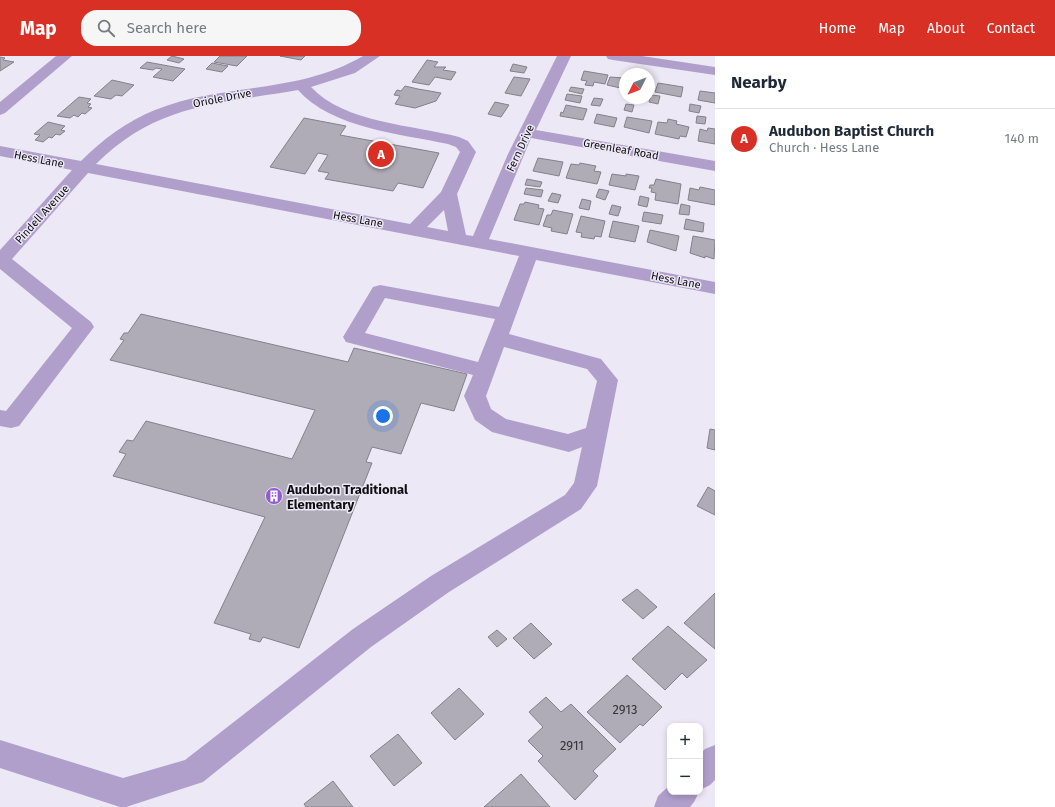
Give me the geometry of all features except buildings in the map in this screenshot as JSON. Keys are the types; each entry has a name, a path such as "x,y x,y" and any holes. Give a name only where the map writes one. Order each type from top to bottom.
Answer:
{"street":[{"path":"0,110 65,56"},
{"name":"Oriole Drive","path":"84,168 121,135 162,113 214,98 301,85 334,76 373,56"},
{"name":"Fern Drive","path":"479,242 527,133 564,56"},
{"path":"613,56 715,71"},
{"path":"301,85 306,94 316,102 350,117 452,140 462,144 468,152 449,194 415,229"},
{"name":"Greenleaf Road","path":"527,133 715,166"},
{"name":"Hess Lane","path":"0,151 415,229 715,288"},
{"name":"Pindell Avenue","path":"3,255 84,168"},
{"path":"449,194 458,238"},
{"path":"530,252 476,396 483,414 500,426 569,443 596,433"},
{"path":"0,418 11,420 84,326 3,255"},
{"path":"485,372 353,337 380,291 506,315"},
{"path":"0,754 123,793 193,772 362,638 440,584 573,502 585,486 608,380 594,364 497,338"},
{"path":"703,772 715,760"},
{"path":"669,807 681,795"}],"place":[{"name":"Audubon Baptist Church","path":"381,154"},
{"name":"Audubon Traditional Elementary","path":"274,496"}]}
